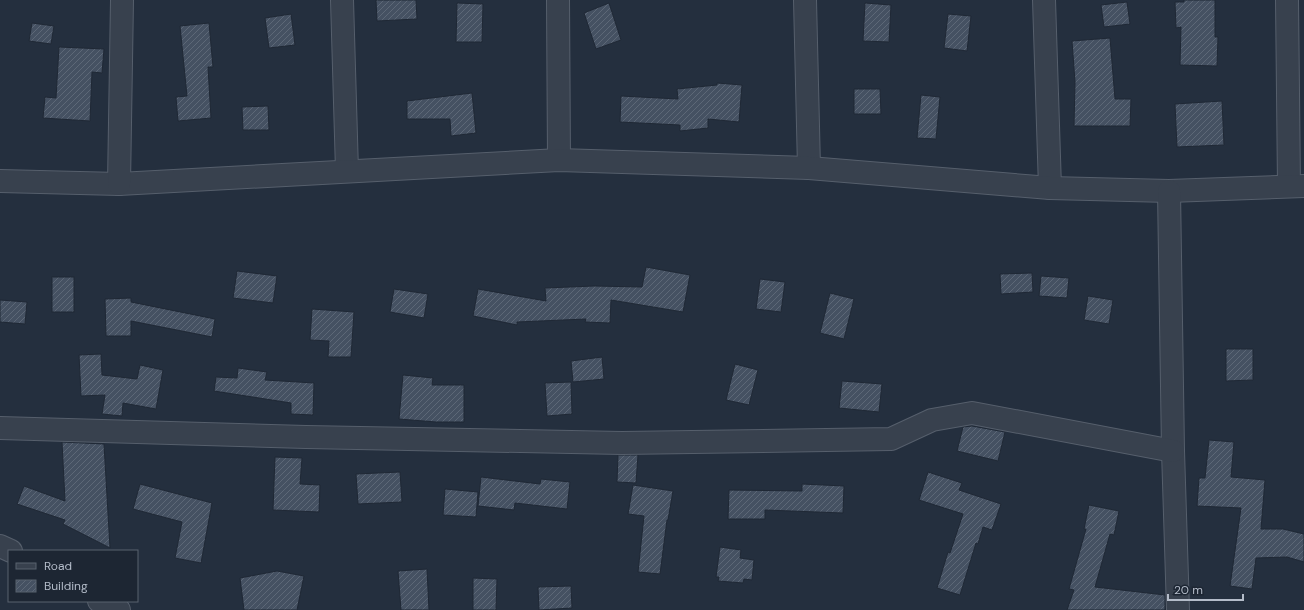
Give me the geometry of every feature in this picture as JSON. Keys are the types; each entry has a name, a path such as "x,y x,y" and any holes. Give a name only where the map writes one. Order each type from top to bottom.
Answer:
{"street":[{"path":"119,184 122,0"},
{"path":"342,0 347,171"},
{"path":"558,0 559,160"},
{"path":"805,0 809,168"},
{"path":"1044,0 1050,188"},
{"path":"0,181 119,184 559,160 809,168 1050,188 1169,191 1296,186 1287,0"},
{"path":"1169,191 1173,451 1178,610"},
{"path":"0,428 314,437 653,442 891,439 932,420 972,413 1173,451"}],"building":[{"path":"376,0 416,0 417,19 377,21"},
{"path":"1184,0 1215,0 1215,37 1218,37 1217,66 1180,65 1181,27 1176,28 1175,2 1184,2"},
{"path":"1127,2 1130,24 1104,27 1101,5"},
{"path":"457,3 483,4 482,42 456,42"},
{"path":"609,3 621,40 596,49 584,13"},
{"path":"865,3 891,5 889,42 863,41"},
{"path":"291,14 295,45 269,48 265,18"},
{"path":"948,14 971,16 967,51 944,48"},
{"path":"32,23 54,26 51,44 29,41"},
{"path":"209,23 213,67 208,67 211,118 178,121 176,97 187,96 180,26"},
{"path":"1110,38 1115,99 1131,99 1130,126 1074,126 1075,82 1072,41"},
{"path":"59,47 104,49 102,73 92,72 90,121 43,118 45,97 56,98"},
{"path":"717,83 742,85 739,122 708,119 708,128 680,131 680,125 620,122 621,96 678,99 677,89 717,85"},
{"path":"854,89 880,89 881,114 854,114"},
{"path":"472,93 476,133 451,136 450,119 407,119 407,101"},
{"path":"921,95 940,97 936,139 917,138"},
{"path":"1222,101 1224,145 1177,147 1175,104"},
{"path":"268,106 269,130 243,130 242,107"},
{"path":"646,267 690,275 683,312 611,300 610,323 585,322 586,319 517,322 517,325 473,316 478,289 546,301 545,288 594,286 642,287"},
{"path":"237,271 277,276 273,303 233,298"},
{"path":"1032,273 1033,292 1001,294 1000,274"},
{"path":"1041,276 1069,278 1067,298 1039,296"},
{"path":"52,277 74,277 74,312 52,312"},
{"path":"760,279 785,282 781,312 756,309"},
{"path":"394,289 428,294 424,318 390,312"},
{"path":"830,293 854,299 844,339 820,333"},
{"path":"1088,296 1113,300 1109,324 1084,320"},
{"path":"131,298 131,302 215,319 212,337 131,321 131,336 106,336 105,299"},
{"path":"0,300 27,302 25,324 0,322"},
{"path":"312,309 354,312 351,357 328,357 329,341 310,340"},
{"path":"1226,349 1253,349 1253,380 1226,381"},
{"path":"101,354 102,375 137,379 140,365 163,370 156,409 123,403 122,416 102,414 105,395 81,396 79,355"},
{"path":"602,357 604,379 573,382 571,361"},
{"path":"735,364 758,370 749,405 726,400"},
{"path":"238,368 267,372 265,380 314,383 313,415 291,414 291,403 214,391 216,377 237,378"},
{"path":"403,375 433,378 432,385 464,385 464,422 436,422 399,419"},
{"path":"842,381 882,384 879,412 839,408"},
{"path":"571,382 572,414 547,416 545,383"},
{"path":"972,426 1005,432 998,461 957,451 963,427"},
{"path":"1209,440 1234,442 1231,477 1265,480 1261,529 1283,529 1304,534 1304,562 1287,557 1256,558 1252,589 1230,586 1241,508 1197,506 1199,478 1205,478"},
{"path":"62,442 104,444 110,548 63,524 65,520 17,504 24,486 65,501"},
{"path":"618,455 638,455 636,483 617,482"},
{"path":"275,457 302,458 300,484 320,485 319,512 273,510"},
{"path":"400,472 402,502 358,504 356,474"},
{"path":"928,472 962,483 959,490 1001,504 992,530 983,527 978,544 976,543 960,595 937,588 948,552 950,553 963,514 919,500"},
{"path":"481,477 540,484 541,479 570,482 567,509 515,503 514,510 478,506"},
{"path":"140,484 212,503 201,563 175,558 182,522 133,509"},
{"path":"802,484 844,486 843,513 765,510 765,519 728,519 729,490 802,491"},
{"path":"633,485 673,491 667,520 660,574 638,572 644,516 628,514"},
{"path":"445,489 478,492 476,517 443,515"},
{"path":"1089,505 1119,511 1114,535 1110,534 1095,587 1165,595 1165,610 1067,610 1074,590 1069,589 1086,529 1084,529"},
{"path":"720,547 741,550 740,558 754,560 752,580 744,579 743,583 718,581 719,577 716,577"},
{"path":"427,569 429,610 401,610 398,571"},
{"path":"277,571 304,576 297,610 244,610 240,578"},
{"path":"473,578 497,579 496,610 473,610"},
{"path":"571,586 572,608 539,610 538,587"}]}
